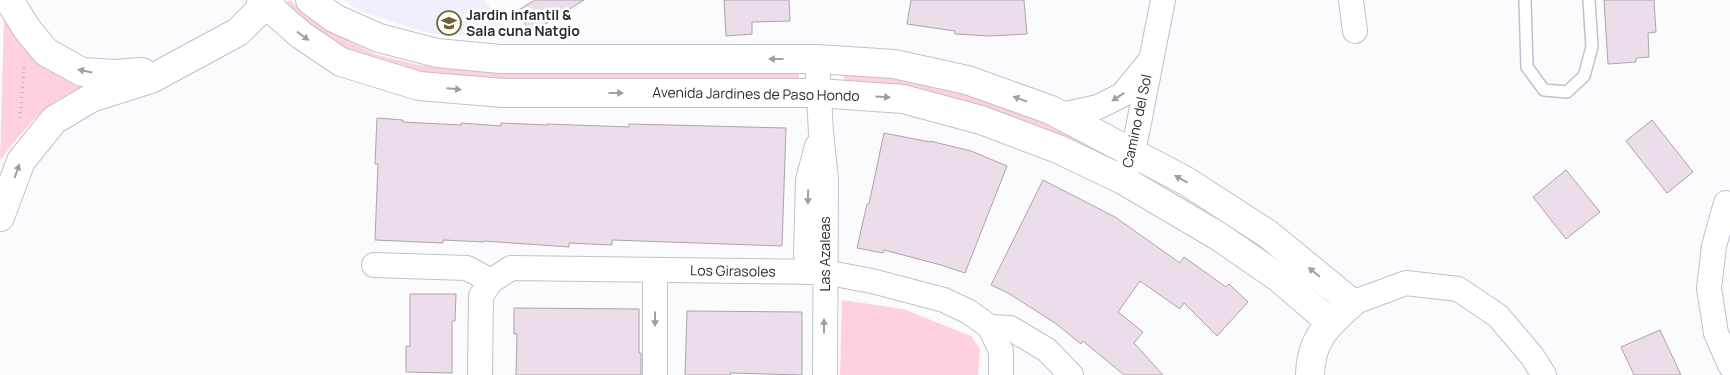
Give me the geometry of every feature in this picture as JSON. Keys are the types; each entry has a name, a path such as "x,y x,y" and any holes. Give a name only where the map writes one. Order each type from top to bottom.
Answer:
{"street":[{"name":"Avenida Jardines de Paso Hondo","path":"9,0 9,3 27,29 46,52 82,72 115,74 168,70"},
{"path":"310,0 334,18 379,38 436,53 500,59 817,58 894,64 967,80 1061,115 1186,181 1268,234 1352,303"},
{"name":"Camino del Sol","path":"1123,180 1133,153 1163,0"},
{"path":"1351,0 1354,31"},
{"name":"Avenida Jardines de Paso Hondo","path":"0,217 21,160 54,120 92,98 151,79 238,32 266,2 301,35 341,62 418,86 503,93 818,93 902,99 981,120 1058,149 1123,180 1218,236 1278,278 1330,322"},
{"name":"Las Azaleas","path":"817,58 818,93 826,179 816,272 824,375"},
{"name":"Camino del Sol","path":"1061,115 1098,108 1122,96 1150,61"},
{"path":"1726,203 1714,246 1709,288 1716,333 1730,365"},
{"path":"374,265 467,268 491,281 481,296 480,375"},
{"name":"Los Girasoles","path":"491,281 511,268 816,272 872,281 944,300 969,312 990,327 1010,328 1047,350 1071,375"},
{"path":"655,270 655,375"},
{"path":"1310,375 1317,339 1330,322 1352,303 1406,283 1458,289 1498,316 1532,356 1544,375"},
{"path":"990,327 1001,351 1001,375"}],"lane":[{"path":"1525,0 1528,67 1544,90 1568,92 1584,76 1592,47 1589,0"}],"path":[{"path":"27,29 20,128 31,148"}],"shaded area":[{"path":"290,0 311,18 374,54 418,65 466,69 799,72 799,78 754,81 455,78 417,72 345,52 314,31 285,5"},
{"name":"Jardin infantil & Sala cuna Natgio","path":"344,0 485,0 510,38 433,34 361,12"},
{"path":"4,18 25,45 99,86 77,91 56,101 21,133 0,160"},
{"path":"844,75 892,77 985,99 1047,122 1094,147 1090,154 844,82"},
{"path":"842,300 903,309 971,336 980,349 978,375 840,375"}],"building":[{"path":"535,0 584,0 531,33 517,11"},
{"path":"724,0 789,0 790,21 752,22 752,34 726,36"},
{"path":"911,0 1024,0 1027,34 989,36 955,34 955,31 907,24"},
{"path":"1604,0 1654,0 1656,32 1648,33 1649,57 1636,58 1636,62 1608,64"},
{"path":"377,118 403,120 403,122 501,126 501,123 629,127 629,124 786,128 782,246 612,240 612,245 569,243 569,247 484,241 443,240 443,243 375,240 378,164 375,164"},
{"path":"1652,120 1693,172 1667,193 1626,141"},
{"path":"884,133 971,151 1007,166 965,273 884,250 883,253 857,248 867,204 869,204"},
{"path":"1566,170 1600,212 1566,239 1533,197"},
{"path":"1043,180 1115,217 1180,263 1184,257 1226,287 1229,284 1248,302 1217,336 1184,303 1180,309 1140,281 1118,312 1143,332 1134,343 1163,375 1124,375 1083,341 1081,344 1055,323 1008,293 991,285"},
{"path":"410,294 456,294 455,321 452,321 452,373 406,372 406,346 410,346"},
{"path":"514,308 639,309 641,375 516,375 517,334 514,334"},
{"path":"687,311 802,312 802,375 730,373 730,375 685,375"},
{"path":"1660,330 1681,375 1634,375 1621,347"}],"place":[{"name":"Jardin infantil & Sala cuna Natgio","path":"449,23"}]}
